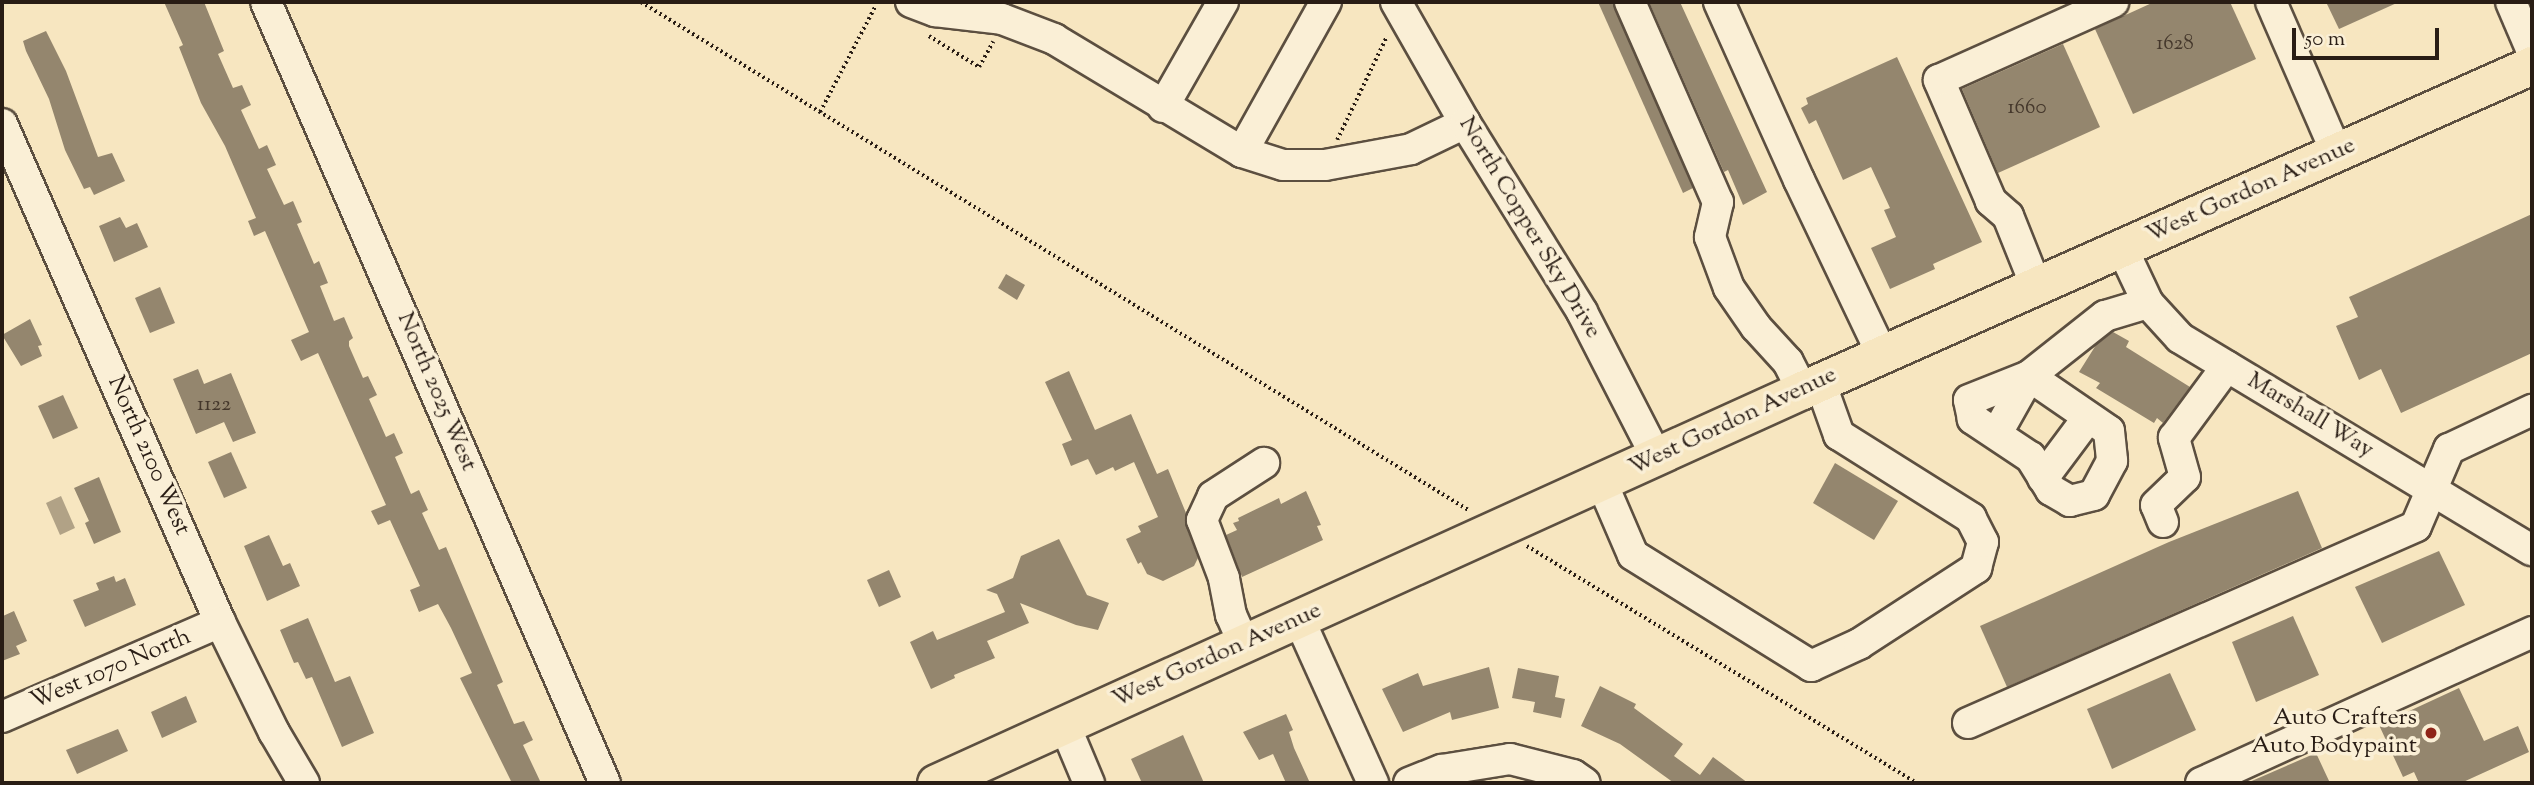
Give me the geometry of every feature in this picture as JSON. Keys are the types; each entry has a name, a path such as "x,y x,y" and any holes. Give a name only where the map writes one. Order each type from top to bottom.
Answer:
{"main road":[{"name":"West Gordon Avenue","path":"936,783 1882,354 2337,154 2532,65"}],"street":[{"name":"North 2025 West","path":"266,2 606,783"},
{"path":"911,2 935,11 1002,19 1054,39 1163,107 1242,152 1283,165 1325,165 1412,149 1465,123"},
{"path":"1163,107 1223,2"},
{"path":"1242,152 1325,2"},
{"name":"North Copper Sky Drive","path":"1396,2 1465,123 1582,312 1657,457"},
{"path":"1602,482 1633,555 1811,666 1859,643 1976,568 1983,542 1971,518 1839,435 1811,386 1756,327 1729,288 1710,237 1718,202 1630,2"},
{"path":"1719,2 1799,180 1882,354"},
{"path":"2036,286 2008,216 1991,201 1939,80 2113,2"},
{"path":"2271,2 2337,154"},
{"path":"2511,2 2532,51"},
{"name":"North 2100 West","path":"2,124 220,622 274,732 304,783"},
{"name":"Marshall Way","path":"2122,248 2148,303 2180,338 2532,550"},
{"path":"2029,376 2087,419 2109,431 2112,461 2094,495 2070,500 2050,490 2030,457 1973,419 1969,400 2029,376 2105,316 2148,303"},
{"path":"2163,522 2155,505 2185,477 2174,438 2227,366"},
{"path":"1997,433 2029,376"},
{"path":"1968,723 2416,526 2449,449 2532,410"},
{"path":"2043,478 2087,419"},
{"path":"1244,645 1231,615 1224,578 1202,520 1213,496 1264,463"},
{"path":"1299,619 1373,783"},
{"name":"West 1070 North","path":"2,717 220,622"},
{"path":"2201,783 2532,632"},
{"path":"1065,726 1089,783"},
{"path":"1409,783 1442,770 1510,760 1573,775 1585,783"}],"path":[{"path":"641,2 1469,510"},
{"path":"820,112 875,7"},
{"path":"1335,145 1390,31"},
{"path":"925,33 979,67 997,35"},
{"path":"1528,546 1917,783"}],"shaded area":[{"path":"61,496 75,528 60,535 46,503"}],"building":[{"path":"164,2 204,2 224,51 218,54 233,88 242,85 251,105 241,110 259,149 267,145 276,165 267,169 284,205 293,201 302,222 297,224 314,264 319,261 328,283 320,286 334,321 344,317 353,338 349,341 349,346 363,378 368,376 377,395 369,399 386,437 394,433 403,453 395,457 411,494 419,490 428,510 422,513 439,550 446,547 503,682 497,685 514,724 524,721 533,740 523,745 541,783 512,783 460,678 472,673 438,604 419,612 410,590 420,586 390,520 378,525 371,511 386,505 318,353 301,361 291,340 309,332 265,231 254,236 248,221 256,218 225,146 201,103 179,47 183,45"},
{"path":"1598,2 1613,2 1693,188 1683,193"},
{"path":"1649,2 1680,2 1767,192 1743,205 1728,170 1724,172"},
{"path":"2154,2 2230,2 2256,59 2133,114 2095,29"},
{"path":"2326,2 2399,2 2339,29"},
{"path":"46,31 66,71 98,157 112,153 125,181 94,195 90,187 84,189 65,150 49,99 23,41"},
{"path":"2063,44 2100,127 1998,173 1962,89"},
{"path":"1897,57 1982,242 1933,264 1935,269 1890,289 1871,248 1896,237 1884,210 1890,208 1871,167 1843,180 1816,120 1809,124 1801,108 1808,104 1806,98"},
{"path":"2532,214 2532,353 2401,413 2381,369 2359,380 2336,326 2358,317 2349,297"},
{"path":"120,217 126,228 137,223 148,247 114,262 99,226"},
{"path":"1006,274 1025,285 1017,300 998,288"},
{"path":"160,287 175,323 150,333 135,298"},
{"path":"30,319 42,345 38,346 42,356 21,366 2,335"},
{"path":"2113,332 2129,341 2126,347 2190,387 2163,423 2157,418 2154,423 2096,388 2100,383 2079,372 2096,345"},
{"path":"198,369 204,384 231,373 256,433 233,442 224,422 196,434 173,379"},
{"path":"1069,371 1095,430 1131,414 1157,474 1168,469 1186,513 1186,526 1198,558 1194,566 1163,581 1147,574 1141,562 1138,564 1126,539 1141,532 1138,526 1158,517 1134,462 1115,471 1113,467 1096,475 1088,459 1071,466 1062,444 1072,440 1045,382"},
{"path":"63,395 78,428 53,439 38,406"},
{"path":"231,452 247,488 224,498 208,462"},
{"path":"1835,463 1898,501 1874,540 1813,503"},
{"path":"99,477 121,532 94,544 85,523 89,521 74,488"},
{"path":"1306,491 1321,525 1317,526 1323,540 1242,577 1226,535 1237,530 1233,523 1279,498 1281,504"},
{"path":"2298,491 2322,548 2007,687 1980,626 2169,542"},
{"path":"269,535 283,566 290,563 300,586 267,601 244,546"},
{"path":"1059,539 1087,595 1109,603 1098,630 1076,625 1020,603 1029,623 987,641 995,658 954,675 955,678 931,689 910,642 933,631 937,640 1005,612 997,594 986,590 1013,578 1021,556"},
{"path":"2439,551 2465,605 2382,643 2355,587"},
{"path":"889,570 901,597 879,607 867,580"},
{"path":"114,576 116,582 125,578 136,605 85,627 73,600 99,590 96,583"},
{"path":"14,611 27,641 16,646 20,654 2,661 2,614 3,616"},
{"path":"2293,616 2319,675 2256,702 2232,642"},
{"path":"308,618 335,682 350,676 374,733 342,747 312,677 306,679 298,662 294,663 280,630"},
{"path":"1489,667 1499,708 1452,720 1450,712 1403,732 1382,689 1418,673 1423,686"},
{"path":"1518,668 1559,676 1555,697 1565,699 1561,718 1533,712 1535,702 1512,698"},
{"path":"2170,673 2196,730 2112,769 2087,709"},
{"path":"1600,686 1636,704 1634,708 1683,744 1674,756 1700,775 1713,757 1748,783 1674,783 1620,744 1581,726"},
{"name":"Auto Crafters Auto Bodypaint","path":"2459,688 2484,741 2518,726 2529,752 2461,783 2419,783 2414,772 2403,777 2379,725"},
{"path":"186,696 197,722 162,738 151,712"},
{"path":"1286,714 1293,730 1289,732 1294,748 1310,783 1286,783 1273,754 1259,760 1243,732"},
{"path":"118,729 128,751 77,774 66,750"},
{"path":"1183,735 1204,783 1142,783 1131,759"},
{"name":"Auto Crafters Auto Bodypaint","path":"2316,753 2330,783 2247,783"}],"place":[{"name":"Auto Crafters Auto Bodypaint","path":"2431,733"}]}
